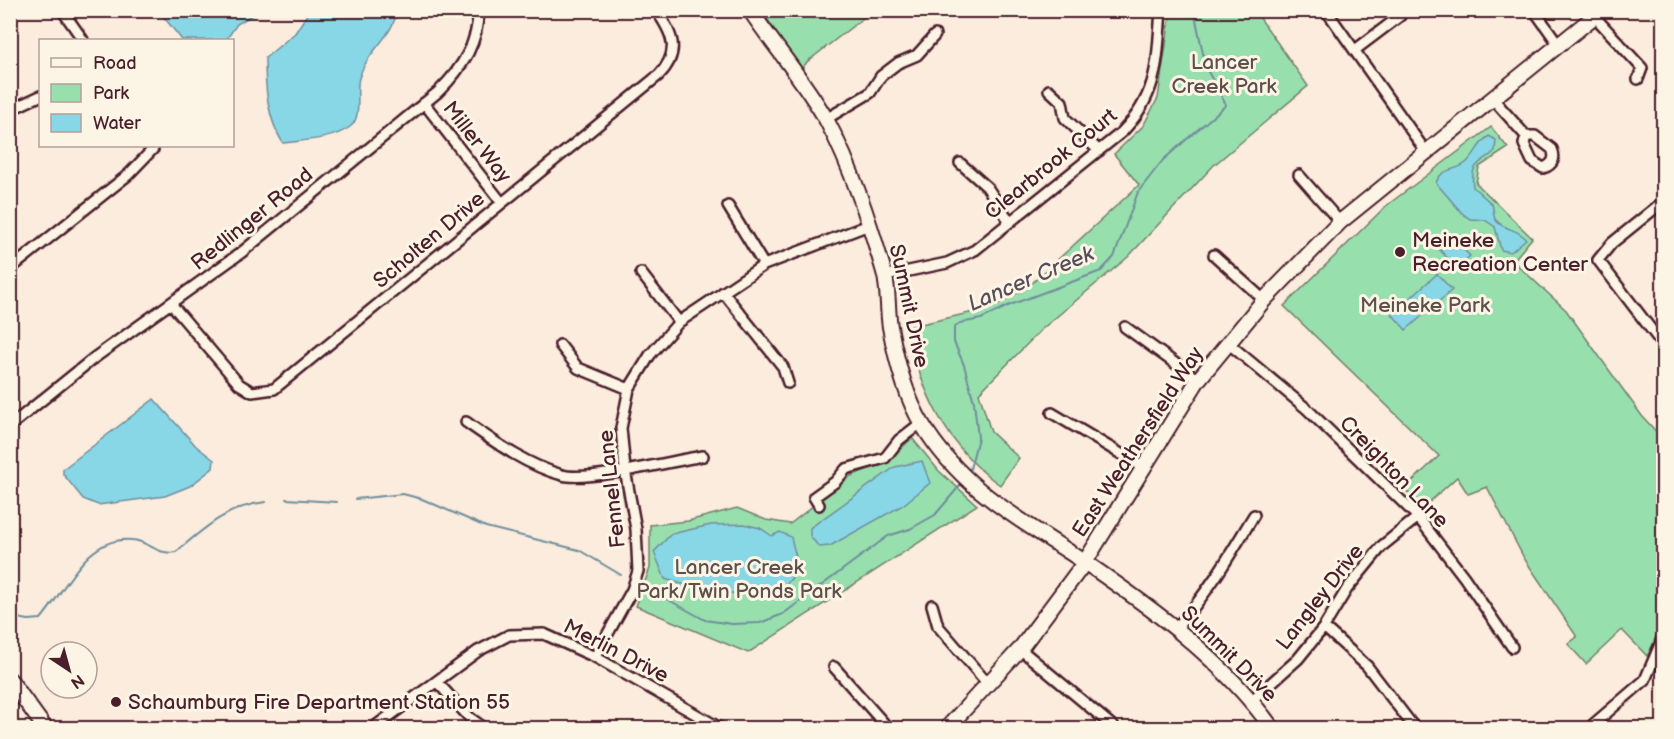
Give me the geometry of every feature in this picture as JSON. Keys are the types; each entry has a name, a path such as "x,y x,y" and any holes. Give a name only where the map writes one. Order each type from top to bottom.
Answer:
{"street":[{"path":"62,10 82,39"},
{"name":"Redlinger Road","path":"10,426 94,358 172,305 242,252 424,104 453,78 465,60 475,37 478,10"},
{"name":"Scholten Drive","path":"172,305 231,377 252,392 268,392 380,304 666,67 675,49 674,41 671,32 656,10"},
{"name":"Summit Drive","path":"750,10 826,119 852,176 885,276 890,327 900,371 921,423 945,456 977,489 1008,515 1085,562 1176,627 1252,700 1272,729"},
{"name":"Clearbrook Court","path":"885,276 947,263 975,250 1139,115 1150,95 1155,76 1161,10"},
{"path":"1326,10 1426,152"},
{"path":"1534,10 1559,45"},
{"path":"1598,14 1642,68 1638,79"},
{"name":"East Weathersfield Way","path":"956,726 988,684 1020,649 1085,562 1198,380 1264,300 1340,222 1598,14"},
{"path":"1355,50 1400,16"},
{"path":"826,119 870,93 881,76 898,63 917,55 935,35"},
{"path":"1049,90 1062,102 1065,118 1099,150"},
{"path":"10,110 39,96"},
{"path":"1493,99 1526,136"},
{"name":"Miller Way","path":"424,104 502,203"},
{"path":"10,269 128,175 152,147"},
{"path":"960,163 987,187 1010,222"},
{"path":"1299,176 1340,222"},
{"path":"1662,340 1598,260 1612,243 1664,201"},
{"path":"728,206 764,265"},
{"name":"Fennel Lane","path":"595,657 632,590 638,571 636,529 625,470 621,428 628,389 650,355 679,322 764,265 868,225"},
{"path":"1214,255 1264,300"},
{"path":"641,273 679,322"},
{"path":"723,292 783,367 788,383"},
{"path":"1125,327 1198,380"},
{"name":"Creighton Lane","path":"1228,343 1307,409 1418,518 1464,577 1512,647"},
{"path":"560,345 578,368 628,389"},
{"path":"1052,413 1143,466"},
{"path":"466,422 523,460 564,476 591,475 703,456"},
{"path":"819,505 814,497 835,482 846,469 885,458 899,440 921,423"},
{"path":"1176,627 1198,604 1219,575 1254,515"},
{"name":"Langley Drive","path":"1252,700 1298,659 1324,627 1347,588 1382,546 1418,518"},
{"path":"932,605 938,626 988,684"},
{"path":"1324,627 1367,666 1413,726"},
{"name":"Merlin Drive","path":"373,729 478,651 509,635 544,634 595,657 709,726 720,729"},
{"path":"1589,729 1645,680 1664,635"},
{"path":"1020,649 1115,729"},
{"path":"834,667 888,729"},
{"path":"10,680 45,729"},
{"path":"436,682 470,718 484,729"}],"green space":[{"path":"762,11 820,11 827,19 837,11 872,11 807,62 801,70"},
{"name":"Lancer Creek Park","path":"1171,11 1255,11 1308,86 1214,165 1128,257 1042,329 979,393 991,432 1019,458 1000,485 965,453 950,435 938,415 920,373 908,327 991,308 1028,287 1139,185 1114,154 1143,126 1158,98"},
{"name":"Meineke Park","path":"1491,127 1508,148 1479,167 1476,183 1532,238 1513,261 1566,310 1642,416 1663,439 1664,584 1661,613 1655,638 1647,656 1622,630 1586,664 1568,644 1577,637 1524,558 1487,487 1468,494 1457,477 1424,507 1404,489 1439,456 1284,306 1386,206"},
{"name":"Lancer Creek Park/Twin Ponds Park","path":"912,438 939,471 977,505 748,653 636,606 650,568 650,525 688,521 737,508 766,520 790,524 851,476 888,461"}],"water":[{"path":"310,10 397,11 390,29 362,69 358,83 358,111 354,123 335,135 283,143 270,113 266,91 265,58 295,33"},
{"path":"159,11 259,11 237,24 227,39 181,39"},
{"path":"1489,136 1496,140 1495,151 1475,168 1472,179 1473,187 1492,204 1494,217 1498,223 1523,235 1526,239 1511,252 1501,250 1495,227 1485,220 1470,219 1436,183 1441,174 1467,162"},
{"path":"1451,236 1470,256 1457,268 1438,248"},
{"path":"1437,274 1452,290 1406,330 1392,314"},
{"path":"154,399 196,446 214,460 213,468 190,486 165,496 98,505 83,499 63,474 63,469"},
{"path":"922,461 930,483 903,505 830,546 819,547 810,536 810,528 895,467"},
{"path":"744,524 760,528 772,536 780,532 791,537 797,564 788,582 775,590 757,594 737,594 665,579 654,552 671,534 711,525"}],"waterway":[{"name":"Lancer Creek","path":"970,469 978,438 974,402 964,365 954,342 954,328 960,323 981,319 1010,305 1101,271 1114,257 1138,192 1163,160 1226,105 1206,68 1194,10"},
{"name":"Lancer Creek","path":"649,589 705,620 732,624 760,623 783,614 888,536 910,529 935,515 962,483"},
{"path":"355,499 403,494 422,499 486,527 579,550 621,575"},
{"path":"286,499 337,502"},
{"path":"10,617 41,619 79,567 102,546 116,541 132,540 164,552 176,552 228,513 252,504 266,502"}],"place":[{"name":"Meineke Recreation Center","path":"1400,252"},
{"name":"Schaumburg Fire Department Station 55","path":"116,702"}]}
